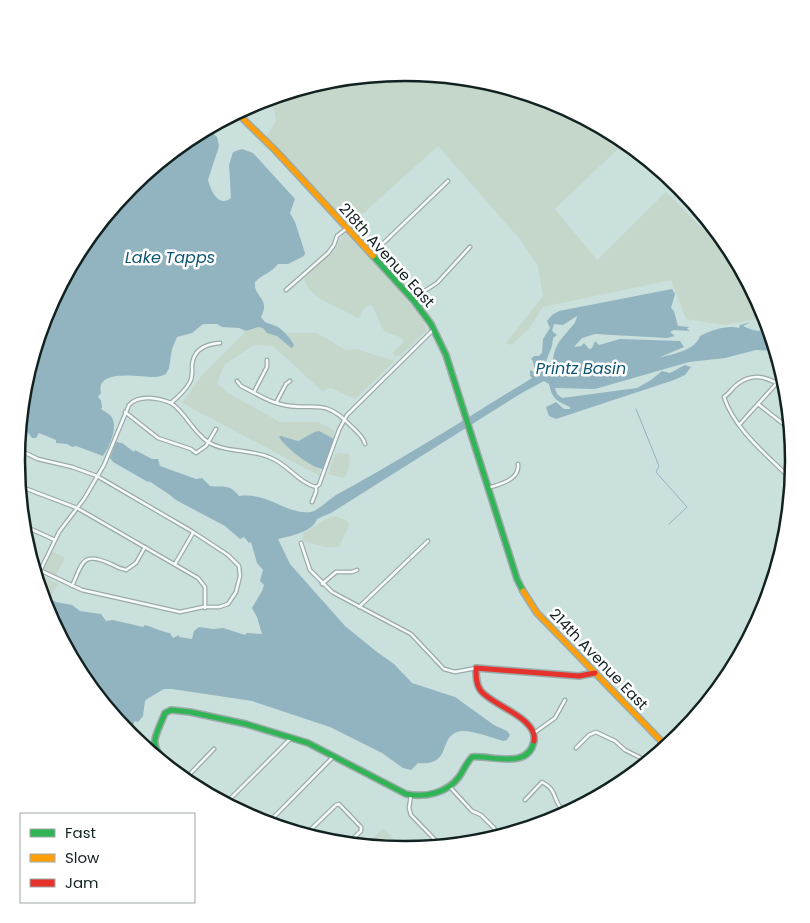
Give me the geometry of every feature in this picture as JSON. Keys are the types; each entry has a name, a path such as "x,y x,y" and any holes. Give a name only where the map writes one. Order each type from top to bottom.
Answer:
{"street":[{"name":"218th Avenue East","path":"242,118 414,301 434,330 446,354 519,584"},
{"path":"371,255 448,181"},
{"path":"286,290 328,253 338,236 347,228"},
{"path":"414,301 423,292 434,286 470,247"},
{"path":"312,502 316,487 319,485 344,419 358,403 434,330"},
{"path":"427,336 433,335 438,337"},
{"path":"171,403 189,384 193,360 197,351 208,344 220,343"},
{"path":"254,392 267,367 267,360"},
{"path":"739,426 777,383 768,378 758,376 741,382 724,397 731,414 739,426 784,472"},
{"path":"237,381 241,386 276,403 291,407 324,407 344,419 363,439 365,444"},
{"path":"276,403 286,384 290,381"},
{"path":"41,569 55,540 105,462 125,412 132,402 138,398 158,399 171,403 177,407 194,430 209,442 225,448 268,456 316,487"},
{"path":"758,404 783,424"},
{"path":"125,412 158,438 196,453 204,449 216,428"},
{"path":"25,453 38,459 72,467 97,476 193,532 228,555 240,568 239,585 232,600 222,606 178,612 93,593 72,586 41,572"},
{"path":"488,488 512,478 517,473 518,464"},
{"path":"26,489 77,508 203,582 206,592 205,608"},
{"path":"31,529 55,540"},
{"path":"175,564 193,532"},
{"path":"359,608 428,541"},
{"path":"301,543 305,560 310,570 322,584 339,597 411,634 444,669 455,672 476,668 500,669 575,676 586,676 594,673"},
{"path":"72,586 82,563 88,559 96,558 126,570 136,563 146,547"},
{"path":"322,584 336,572 352,572 357,570"},
{"name":"214th Avenue East","path":"519,584 535,611 662,742"},
{"path":"156,749 155,740 165,714 174,710 200,714 292,737 315,746 411,796 430,795 449,786 460,776 467,762 472,757 510,760 526,754 534,744 534,733 516,714 483,692 477,684 476,668"},
{"path":"534,733 554,718 565,700"},
{"path":"576,748 591,733 596,732 615,741 625,750 642,758"},
{"path":"230,799 292,737"},
{"path":"190,774 214,749"},
{"path":"273,818 334,756"},
{"path":"525,800 542,782 551,789 555,801 562,807"},
{"path":"449,786 472,811 481,816 495,831"},
{"path":"411,796 409,808 411,815 436,840"},
{"path":"311,830 340,804 362,828 353,838"}],"green space":[{"path":"405,81 430,82 479,89 503,94 550,110 595,132 619,148 555,209 597,260 666,192 711,237 721,250 746,293 757,319 724,325 686,319 671,280 543,307 529,329 511,345 506,343 543,296 538,266 518,237 438,146 348,227 266,137 276,121 272,106 307,94 355,85"},
{"path":"346,234 404,296 427,330 400,356 394,356 393,352 404,340 385,331 371,305 364,308 359,318 355,317 318,297 307,286 304,279 334,250 343,235"},
{"path":"258,327 277,336 290,347 294,343 284,333 317,333 346,350 356,349 395,361 355,399 331,388 322,391 273,346 254,345 225,364 217,383 228,393 280,422 318,422 334,430 334,439 319,432 312,433 298,441 281,436 320,469 320,476 182,403 202,375 246,331"},
{"path":"339,453 349,454 350,462 346,476 342,478 328,474 335,455"},
{"path":"335,516 347,521 349,525 339,547 326,547 302,541 303,533 328,518"},
{"path":"51,551 65,558 55,577 42,570"},
{"path":"43,576 58,584 50,598"},
{"path":"383,828 396,842 380,841 371,840"}],"water":[{"name":"Lake Tapps","path":"213,133 217,137 219,146 208,180 213,193 219,200 227,201 231,198 229,165 233,152 242,149 253,153 295,199 290,213 295,222 305,253 304,256 288,264 278,264 255,282 256,291 264,306 261,317 267,323 280,329 287,335 294,345 292,348 277,336 267,333 263,328 258,327 246,331 239,328 222,327 217,324 203,324 192,333 177,337 166,374 156,377 129,375 111,377 101,385 101,393 98,397 101,400 101,409 111,416 114,426 110,442 103,456 76,446 72,447 67,444 56,443 56,440 39,433 36,438 32,438 27,431 28,412 32,387 45,339 64,293 89,250 104,230 119,211 154,176"},
{"name":"Printz Basin","path":"672,289 675,294 671,308 674,311 678,326 689,327 687,329 690,331 674,330 670,332 675,336 667,338 595,334 582,338 574,347 581,346 584,343 589,349 592,348 595,341 599,345 620,339 680,341 684,347 658,358 688,348 700,336 709,332 725,328 739,328 740,325 751,322 743,326 752,330 762,331 768,351 756,350 725,358 689,362 595,389 555,388 557,394 562,398 637,388 662,371 670,373 685,365 691,367 685,375 674,380 556,419 549,416 546,407 556,402 564,409 570,409 570,407 555,398 549,384 544,381 520,394 331,513 317,519 306,530 278,539 290,564 345,626 394,664 412,683 455,697 494,725 507,731 510,735 507,740 503,741 467,731 457,732 451,735 436,760 429,763 418,763 411,770 403,768 382,753 330,727 252,701 172,689 164,689 147,699 143,716 138,722 135,721 132,726 89,673 64,630 51,599 72,605 80,611 101,614 106,621 113,620 143,627 145,625 170,633 173,638 179,635 179,637 192,639 194,631 199,627 223,628 245,635 247,633 262,634 252,608 264,585 260,581 263,570 257,563 251,542 249,543 244,537 240,539 225,526 176,500 149,481 113,462 110,458 116,442 122,443 134,452 135,450 152,459 158,459 160,466 196,479 202,478 210,486 226,487 232,489 239,496 259,497 293,510 311,512 336,495 410,453 532,378 530,370 534,372 535,377 544,368 542,366 534,367 531,359 542,353 543,339 550,328 547,321 559,311","holes":["577,316 573,325 557,346 553,361 548,367 545,364 553,338 557,335 552,331 554,324 563,325"]},
{"path":"319,431 334,439 324,469 299,457 279,437 298,441"}],"waterway":[{"path":"636,409 659,466 656,472 687,507 669,524"}],"traffic: fast":[{"path":"373,256 414,301 431,324 446,355 517,579 523,591"},
{"path":"157,749 155,739 165,713 171,710 190,712 246,724 308,743 406,794 428,795 442,790 454,782 472,757 517,758 531,750 534,741"}],"traffic: slow":[{"path":"243,118 275,150 373,256"},
{"path":"523,591 537,613 662,742"}],"traffic: jam":[{"path":"534,741 533,733 522,719 487,697 479,689 476,668 579,676 595,673"}]}
